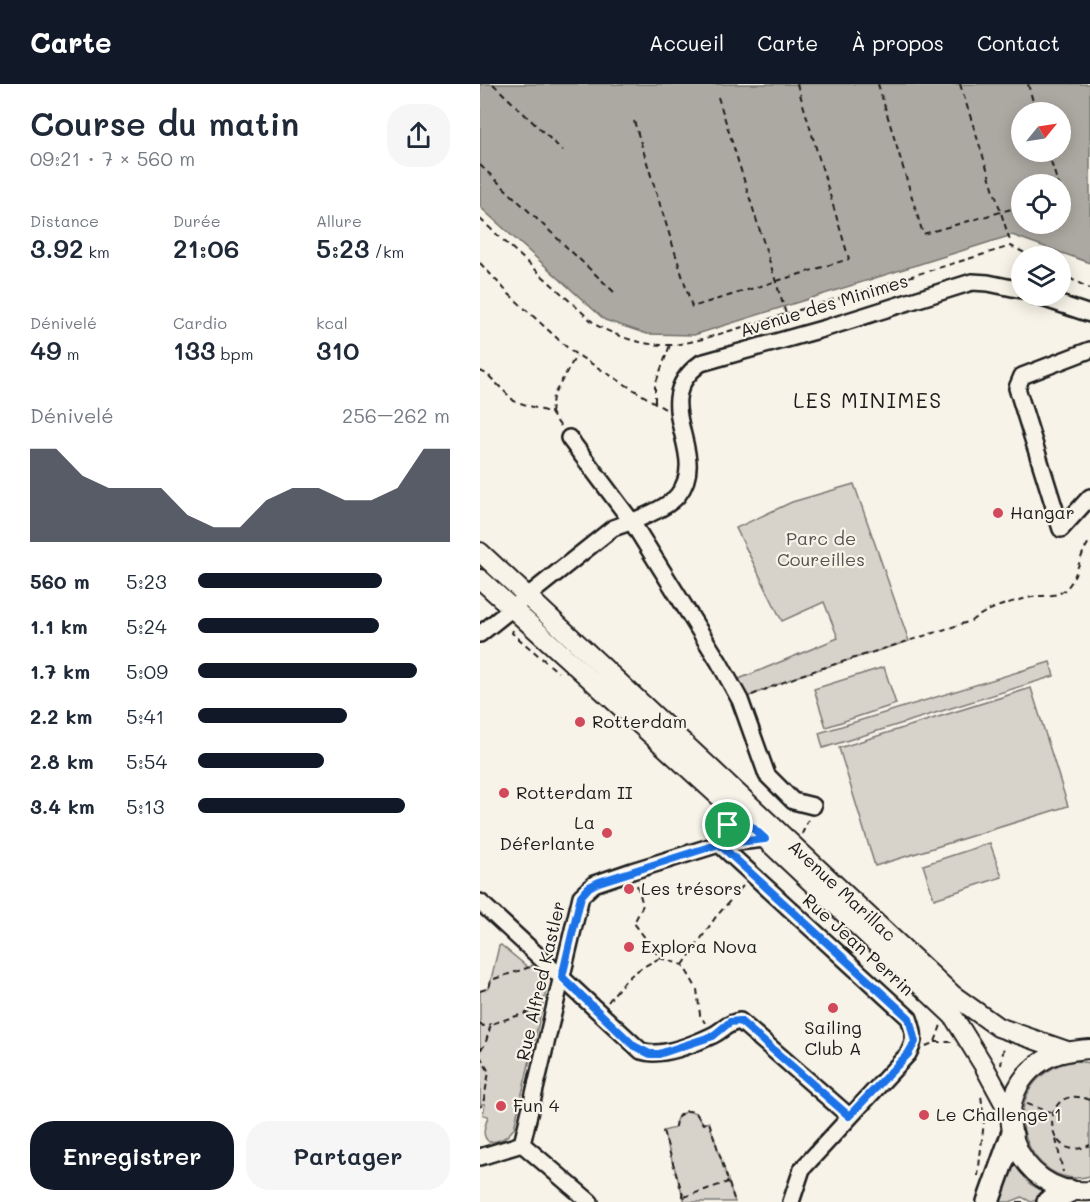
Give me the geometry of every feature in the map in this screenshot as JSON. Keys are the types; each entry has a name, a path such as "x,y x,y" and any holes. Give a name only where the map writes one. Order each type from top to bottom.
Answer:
{"main road":[{"path":"988,1202 1011,1126"}],"street":[{"name":"Avenue des Minimes","path":"480,634 613,528 632,522 669,503 679,494 688,471 687,450 676,403 678,393 689,372 700,363 972,282 1011,288"},
{"path":"1066,306 1090,314"},
{"path":"1090,350 1022,376 1017,388 1062,529 1090,497"},
{"path":"569,438 632,522 719,662 740,700 767,775 793,801 813,806"},
{"name":"Avenue Marillac","path":"480,552 953,996 998,1027 1067,1051"},
{"name":"Avenue Marillac","path":"480,579 765,839 953,1016 993,1083 1011,1126 1018,1154 1044,1182 1068,1193"},
{"path":"719,844 728,825 731,808"},
{"name":"Rue Alfred Kastler","path":"522,1144 581,896 594,884 719,844 765,839"},
{"name":"Rue Jean Perrin","path":"719,844 909,1018 915,1042"},
{"path":"480,902 634,1046 650,1054 659,1054 713,1036 730,1022 740,1021 849,1116"},
{"path":"791,1202 802,1169 908,1054 915,1042"},
{"path":"1011,1126 1016,1094 1028,1074 1045,1060 1067,1051 1090,1049"},
{"path":"480,1157 522,1144 590,1202"}],"path":[{"path":"493,84 563,151"},
{"path":"634,122 692,307 849,259 797,84"},
{"path":"878,84 923,234 1011,209"},
{"path":"480,219 596,325 632,341 670,345 703,339 1011,246 960,84"},
{"path":"1028,84 1033,102"},
{"path":"718,97 786,314"},
{"path":"480,165 614,292"},
{"path":"480,263 509,294 577,356 655,402 655,385 670,345"},
{"path":"1071,279 1090,289"},
{"path":"551,413 553,396 577,356"},
{"path":"480,371 487,374 514,401 551,413 569,438"},
{"path":"740,700 801,675 971,621 998,606 1059,593 1074,577 1083,549 1090,541"},
{"path":"632,871 643,905 634,923 660,958 683,965 697,990 700,1015 712,1029 713,1036"},
{"path":"683,965 715,918 752,875"},
{"path":"480,991 489,988 491,980 529,969 539,955"},
{"path":"599,1013 624,981 634,972 660,958"},
{"path":"480,1023 483,1026 543,1008 554,1011"},
{"path":"480,1050 485,1045 491,1024"},
{"path":"935,1042 941,1025"},
{"path":"978,1181 984,1120 980,1085 993,1083 999,1077 1005,1043 1010,1031"},
{"path":"915,1042 927,1046 935,1042 952,1042"},
{"path":"480,1056 489,1071 481,1105"},
{"path":"1016,1094 1029,1105 1053,1113"},
{"path":"1068,1193 1051,1127 1053,1113 1065,1099 1082,1097 1090,1100"},
{"path":"675,1128 678,1116 688,1111 696,1113 704,1124 710,1122 735,1202"},
{"path":"663,1131 685,1202"},
{"path":"1055,1137 1067,1146 1075,1148 1090,1144"},
{"path":"684,1197 728,1182"},
{"path":"1017,1202 1023,1202"}],"green space":[{"name":"Parc de Coureilles","path":"854,484 909,641 801,675 747,697 739,679 838,638 824,602 782,621 736,528 792,502"},
{"path":"1050,662 1054,676 823,748 819,733"},
{"path":"884,667 896,704 826,727 814,689"},
{"path":"1031,688 1068,806 875,866 839,748"},
{"path":"990,843 1002,877 934,899 923,865"},
{"path":"501,945 529,968 532,965 543,976 547,987 514,1128 503,1138 489,1142 484,1133 488,1116 483,1115 485,1104 480,1104 480,991 489,988"},
{"path":"1075,1061 1090,1063 1090,1176 1069,1177 1050,1170 1036,1157 1026,1140 1023,1120 1025,1101 1035,1082 1055,1067"},
{"path":"688,1111 696,1113 704,1124 709,1122 735,1202 685,1202 663,1131 675,1128 678,1117"},
{"path":"1010,1156 1030,1184 1050,1195 1031,1202 1022,1197 1010,1202 993,1202"}],"shaded area":[{"path":"480,84 1090,84 1090,263 1071,256 1071,246 1043,246 1012,235 694,335 647,334 605,320 480,207"}],"place":[{"name":"Hangar","path":"998,513"},
{"name":"Rotterdam","path":"580,722"},
{"name":"Rotterdam II","path":"504,793"},
{"name":"La Déferlante","path":"607,833"},
{"name":"Les trésors","path":"629,889"},
{"name":"Explora Nova","path":"629,947"},
{"name":"Sailing Club A","path":"833,1008"},
{"name":"Fun 4","path":"501,1106"},
{"name":"Le Challenge 1","path":"924,1115"}],"district":[{"name":"LES MINIMES","path":"868,401"}],"route":[{"path":"728,825 719,844 599,882 584,891 579,902 562,977 634,1046 650,1054 659,1054 713,1036 730,1022 740,1021 849,1116 908,1054 915,1042 909,1018 719,844 765,839 731,808 728,825"}]}
